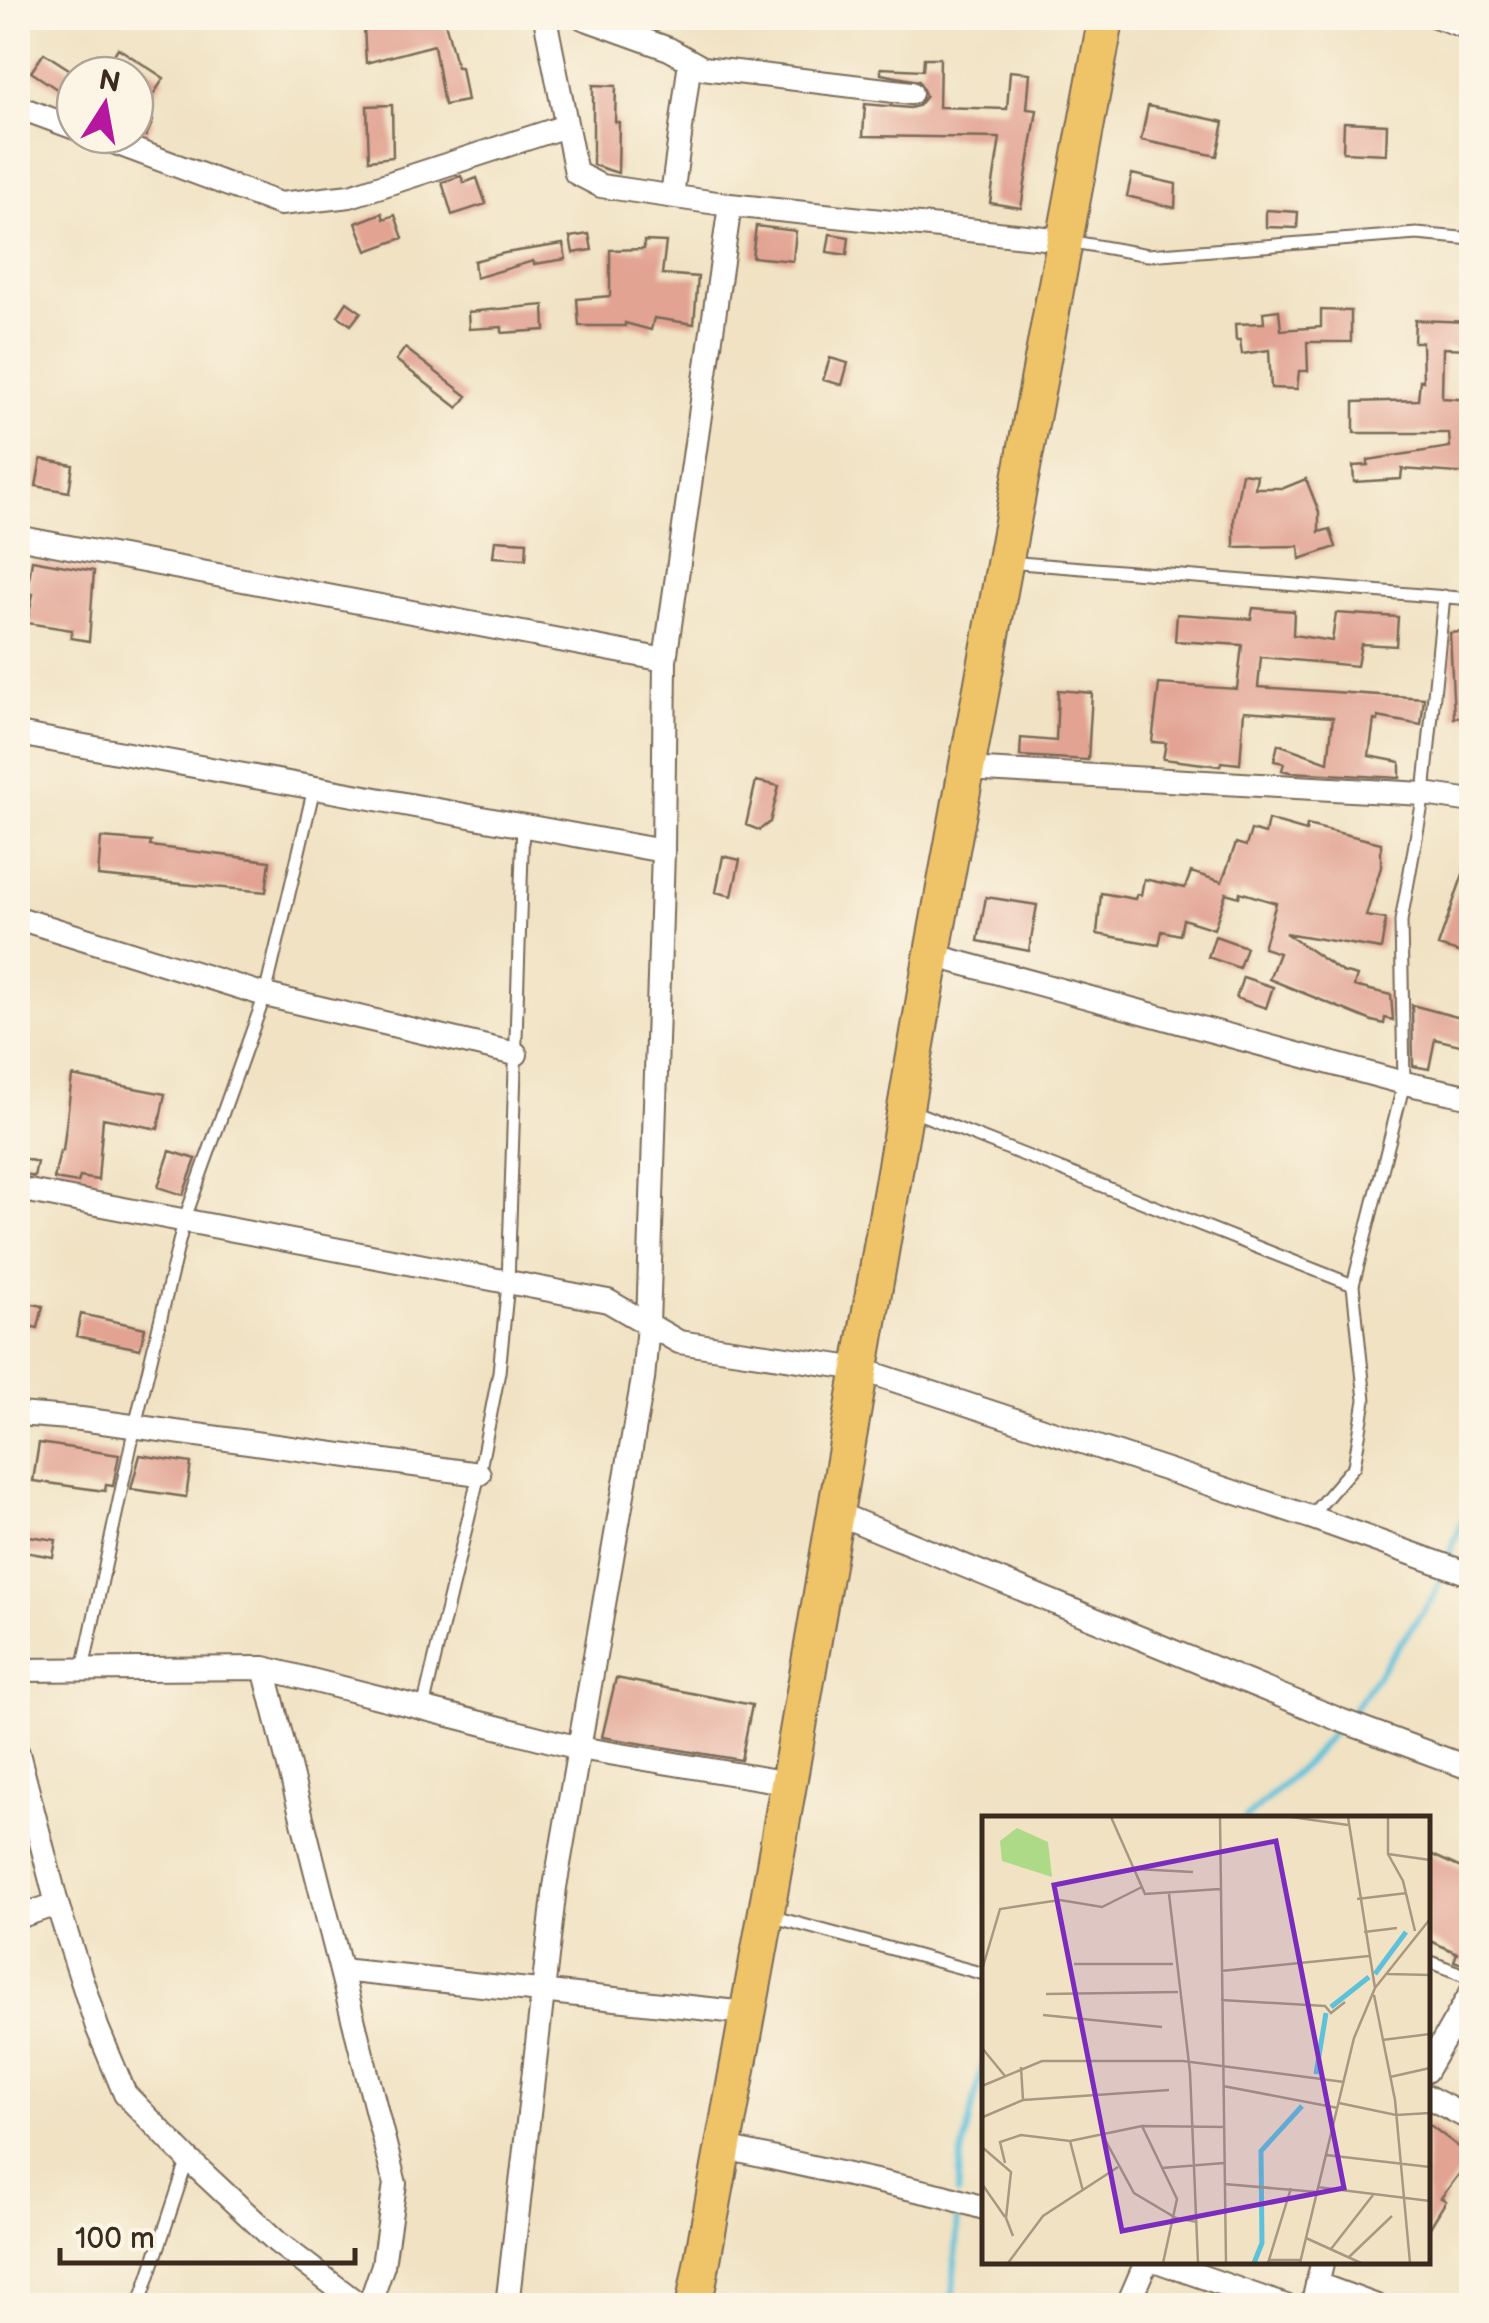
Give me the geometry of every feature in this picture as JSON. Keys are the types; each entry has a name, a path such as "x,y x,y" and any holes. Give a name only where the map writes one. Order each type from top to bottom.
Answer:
{"main road":[{"path":"694,2306 932,955 1106,18"}],"street":[{"path":"545,18 576,173 601,186 1064,240"},
{"path":"584,18 669,49 703,68 911,94"},
{"path":"672,196 690,61"},
{"path":"18,107 55,121"},
{"path":"148,155 280,204 350,196 566,126"},
{"path":"507,2306 556,1887 643,1379 663,850 665,660 730,204"},
{"path":"27,539 665,660"},
{"path":"18,734 663,850"},
{"path":"966,769 1424,794 1472,801"},
{"path":"18,918 265,994 516,1054"},
{"path":"932,955 1472,1098"},
{"path":"18,1189 608,1300 679,1342 860,1370 1310,1517 1472,1576"},
{"path":"18,1414 134,1426 479,1474"},
{"path":"836,1513 1472,1770"},
{"path":"18,1670 264,1668 579,1748 789,1783"},
{"path":"264,1668 395,2184 383,2265 369,2306"},
{"path":"18,1753 57,1904 97,2027 125,2094 277,2242 361,2306"},
{"path":"18,1917 57,1904"},
{"path":"341,1970 747,2012"},
{"path":"1429,2067 1472,1991"},
{"path":"1429,2098 1472,2120"},
{"path":"721,2147 982,2207"},
{"path":"1127,2306 1148,2263"},
{"path":"1159,2263 1286,2306"},
{"path":"1322,2263 1314,2295 1377,2306"}],"lane":[{"path":"1424,18 1472,35"},
{"path":"1064,240 1148,254 1417,234 1472,238"},
{"path":"1006,562 1472,599"},
{"path":"1310,1517 1354,1466 1365,1400 1353,1285 1404,1083 1401,920 1424,794 1444,596"},
{"path":"83,1669 134,1426 184,1221 265,994 314,788"},
{"path":"423,1708 499,1372 508,1284 523,824"},
{"path":"906,1109 1353,1285"},
{"path":"766,1914 982,1973"},
{"path":"1429,1961 1472,1978"},
{"path":"139,2306 188,2159"}],"building":[{"path":"409,18 444,18 457,67 461,67 467,101 444,105 434,45 366,63 364,27"},
{"path":"44,53 55,60 55,88 31,72"},
{"path":"924,58 940,58 939,107 1007,109 1010,71 1030,73 1027,109 1037,110 1021,208 990,203 1000,138 863,136 865,104 910,108 918,106 926,96 919,81 881,74 881,68 923,70"},
{"path":"155,72 164,78 155,92"},
{"path":"593,85 616,86 618,173 593,165"},
{"path":"392,105 393,157 369,160 367,106"},
{"path":"1148,106 1224,122 1217,156 1141,140"},
{"path":"1344,122 1387,124 1386,154 1343,152"},
{"path":"1132,174 1176,184 1175,208 1127,196"},
{"path":"461,176 464,183 477,178 486,204 452,215 442,182"},
{"path":"1266,210 1298,212 1297,228 1266,227"},
{"path":"382,213 384,219 395,215 403,238 367,251 356,223"},
{"path":"756,226 796,231 793,261 752,257"},
{"path":"589,234 592,250 573,253 570,237"},
{"path":"830,234 849,237 847,255 827,252"},
{"path":"644,241 666,242 662,274 698,277 694,324 654,318 651,330 625,323 579,326 577,299 610,296 610,250 644,249"},
{"path":"563,244 566,259 534,264 533,261 476,278 474,261"},
{"path":"347,302 361,312 351,325 338,316"},
{"path":"544,305 545,330 502,333 502,327 469,329 468,312"},
{"path":"1279,310 1281,330 1321,327 1321,310 1351,311 1351,342 1307,342 1308,371 1299,371 1297,389 1271,388 1269,350 1242,354 1240,340 1236,340 1235,324 1264,323 1263,312"},
{"path":"1415,320 1472,322 1472,349 1443,348 1442,398 1472,400 1472,474 1402,469 1401,479 1354,482 1353,466 1368,465 1368,460 1450,447 1449,433 1354,433 1354,402 1418,400 1420,380 1423,381 1422,342 1414,342"},
{"path":"405,348 467,396 458,408 396,360"},
{"path":"830,358 848,363 842,385 823,380"},
{"path":"41,459 73,465 69,492 36,486"},
{"path":"1242,473 1257,475 1255,488 1284,488 1306,479 1319,512 1319,532 1330,529 1336,547 1300,559 1299,546 1234,547 1234,518"},
{"path":"495,540 527,542 526,559 493,557"},
{"path":"32,560 94,571 89,641 71,638 72,630 27,623 33,594 27,593"},
{"path":"1253,608 1294,611 1293,635 1332,641 1336,613 1398,617 1396,646 1361,644 1357,666 1261,657 1258,687 1424,698 1421,725 1378,717 1378,721 1374,720 1369,756 1400,762 1400,778 1290,772 1282,770 1284,763 1274,761 1278,744 1328,762 1333,717 1244,711 1240,764 1221,762 1220,766 1163,759 1166,743 1152,742 1159,684 1237,689 1242,645 1175,641 1177,614 1251,619"},
{"path":"1472,631 1472,716 1454,718 1450,633"},
{"path":"1058,690 1092,693 1088,760 1020,756 1021,738 1056,741"},
{"path":"756,781 779,786 770,822 759,830 746,825"},
{"path":"1268,820 1306,831 1307,825 1381,843 1381,867 1366,916 1386,919 1381,949 1285,933 1342,972 1357,976 1354,986 1391,995 1393,1020 1385,1018 1384,1024 1372,1021 1269,979 1279,953 1263,948 1276,903 1240,892 1239,897 1226,893 1214,929 1183,919 1180,935 1162,931 1159,945 1097,934 1101,893 1135,899 1137,894 1141,895 1144,879 1185,888 1191,872 1222,882 1236,843 1246,846 1251,830 1265,834"},
{"path":"101,838 270,861 266,892 98,876"},
{"path":"723,856 740,860 732,896 716,892"},
{"path":"1472,857 1472,956 1438,946"},
{"path":"986,897 1037,905 1029,951 978,941"},
{"path":"1215,936 1246,947 1239,968 1208,957"},
{"path":"1243,977 1273,987 1266,1008 1236,998"},
{"path":"1412,1005 1472,1021 1472,1048 1435,1039 1429,1069 1413,1066"},
{"path":"72,1076 165,1094 158,1129 103,1118 98,1180 80,1177 78,1183 54,1179 63,1151"},
{"path":"170,1151 196,1159 183,1195 158,1187"},
{"path":"18,1157 37,1162 34,1177 18,1173"},
{"path":"28,1303 43,1306 38,1328 23,1325"},
{"path":"81,1314 145,1328 140,1349 76,1336"},
{"path":"39,1443 119,1455 113,1486 106,1485 105,1491 33,1481"},
{"path":"140,1455 191,1463 186,1497 131,1489"},
{"path":"22,1535 56,1540 53,1557 19,1551"},
{"path":"616,1678 752,1705 741,1760 602,1737"},
{"path":"1429,1853 1472,1873 1472,1960 1468,1966 1454,1961 1457,1953 1429,1940"},
{"path":"1429,2124 1472,2157 1441,2198 1446,2201 1429,2229"}],"waterway":[{"path":"1447,1560 1472,1496"},
{"path":"1354,1708 1434,1596 1443,1572"},
{"path":"1248,1816 1307,1762 1332,1733"},
{"path":"958,2194 961,2160 982,2067"},
{"path":"952,2306 958,2207"}]}
